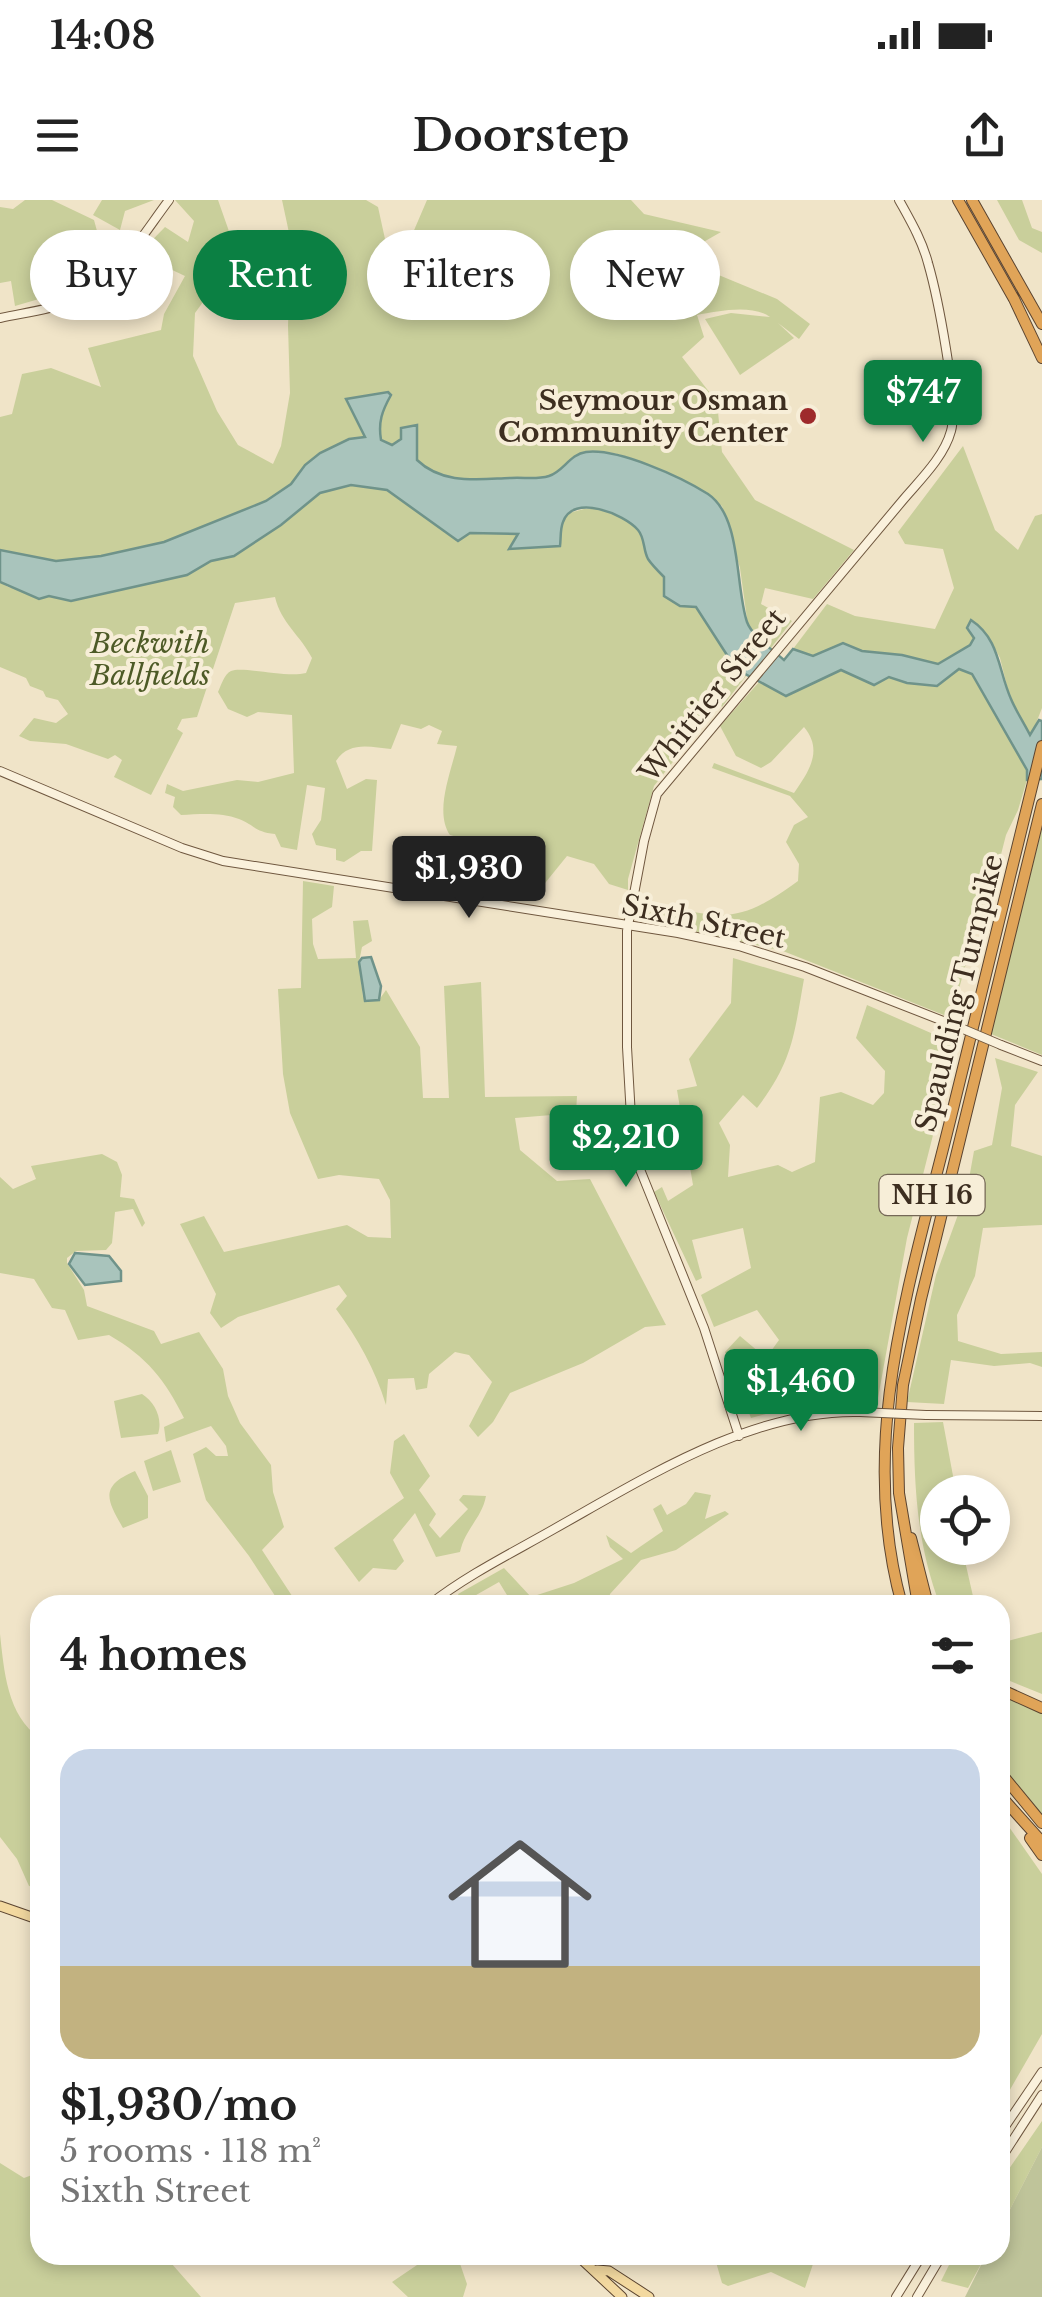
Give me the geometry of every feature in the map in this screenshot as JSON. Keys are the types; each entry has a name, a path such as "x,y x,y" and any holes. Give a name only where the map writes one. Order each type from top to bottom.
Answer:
{"highway":[{"path":"958,200 1014,298 1042,358"},
{"path":"972,200 1042,324"},
{"name":"Spaulding Turnpike","path":"900,1595 884,1491 887,1394 1042,746"},
{"name":"Spaulding Turnpike","path":"916,1595 899,1499 898,1426 906,1366 1042,804"},
{"path":"899,1499 926,1595"},
{"path":"1010,1694 1042,1708"},
{"path":"1010,1784 1042,1823"},
{"path":"1010,1808 1042,1842"},
{"path":"1017,1816 1042,1854"}],"main road":[{"path":"0,1906 30,1916"},
{"path":"591,2265 602,2282 622,2297"},
{"path":"597,2270 610,2271 648,2297"}],"street":[{"path":"0,318 70,302 92,290 118,267 169,200"},
{"name":"Whittier Street","path":"739,1436 718,1366 633,1152 626,1047 628,926 656,794 919,481 942,450 952,426 950,380 932,277 918,236 898,200"},
{"name":"Sixth Street","path":"0,772 222,861 717,940 781,958 1042,1061"},
{"path":"444,1595 624,1489 739,1436 800,1415 860,1412 1042,1416"},
{"path":"1010,2119 1042,2072"},
{"path":"1010,2145 1042,2095"},
{"path":"896,2297 916,2265"},
{"path":"917,2297 936,2265"}],"green space":[{"path":"25,200 52,200 94,220 97,230 30,230 30,302 15,306 11,281 0,283 0,207 13,209"},
{"path":"102,200 154,200 125,211 120,230 93,215"},
{"path":"175,200 218,200 229,230 193,230 193,356 217,411 238,445 273,464 281,446 290,393 288,320 347,320 347,230 288,230 282,200 366,200 378,207 383,230 367,230 367,320 550,320 550,230 414,230 427,200 631,200 644,214 712,230 570,230 570,320 699,320 704,337 682,357 717,402 722,452 755,500 854,550 813,599 765,588 761,604 792,621 771,648 748,626 740,568 722,506 693,488 640,461 588,451 572,458 555,474 541,478 449,477 416,460 415,447 402,439 391,445 381,440 382,410 347,399 365,437 305,465 291,484 266,502 164,542 101,556 56,561 0,550 0,417 12,414 22,374 51,368 101,387 88,348 161,330 163,320 173,320 173,298 185,276 173,270 173,232 188,242 194,221"},
{"path":"997,200 1022,200 1032,228 1042,232 1042,253 1019,240"},
{"path":"720,276 777,299 810,324 799,339 778,323 794,338 740,375 706,320 720,320 720,316 731,313 770,317 745,310 720,311"},
{"path":"963,446 995,530 1018,550 1035,516 1042,514 1042,708 1031,736 1010,698 1000,658 991,641 974,638 970,645 938,664 862,651 843,643 813,656 793,649 827,604 855,616 935,629 954,588 943,549 905,544 898,532"},
{"name":"Beckwith Ballfields","path":"351,485 387,490 458,540 470,533 519,534 510,548 562,533 562,523 569,513 584,509 605,509 627,519 642,534 647,558 664,577 680,606 696,607 736,669 746,676 722,707 719,703 654,786 628,890 609,884 594,864 567,856 537,893 530,890 525,869 536,850 508,840 485,845 450,835 445,826 444,804 457,746 437,744 442,731 429,725 421,729 401,724 391,749 354,748 336,761 347,789 366,779 377,780 372,851 361,851 344,862 336,860 336,849 316,845 312,834 321,820 325,788 307,785 297,850 281,847 275,834 232,817 181,815 173,807 175,797 165,793 167,784 183,791 237,780 258,782 294,773 292,715 258,712 247,717 228,709 218,692 231,671 306,673 312,658 275,597 235,603 197,717 182,719 177,729 183,733 151,795 114,777 122,760 115,755 108,759 66,744 30,741 19,736 34,718 56,723 68,714 58,700 46,697 43,691 30,686 26,678 0,667 0,582 71,601 186,575 211,561 235,556 320,493"},
{"path":"959,669 972,674 1027,770 1018,810 984,899 957,996 967,1007 964,1023 783,951 645,920 633,908 650,913 658,904 700,913 732,914 761,905 798,881 799,864 786,842 794,825 808,817 790,796 712,768 714,763 794,793 805,776 813,744 804,727 761,768 736,756 720,726 760,681 790,689 841,670 874,685 889,677 907,683"},
{"path":"1042,828 1042,1055 991,1034"},
{"path":"303,881 334,886 332,907 312,919 318,959 356,958 353,921 368,920 372,941 362,947 359,962 363,997 379,1000 386,990 420,1047 423,1098 449,1098 444,986 481,982 485,1097 577,1096 576,1113 515,1118 520,1150 557,1181 590,1179 666,1325 645,1327 583,1363 510,1393 493,1422 478,1437 469,1426 492,1382 469,1355 455,1352 429,1374 427,1388 416,1390 414,1378 388,1379 386,1405 365,1355 336,1309 347,1296 339,1285 238,1317 221,1328 210,1313 216,1294 180,1224 204,1216 224,1252 347,1225 368,1237 391,1238 390,1200 379,1179 339,1175 318,1179 290,1113 283,1074 278,989 301,988"},
{"path":"733,958 804,979 794,1032 778,1076 757,1108 743,1095 719,1123 730,1145 728,1177 778,1165 792,1172 815,1162 820,1097 841,1092 873,1105 884,1093 885,1071 856,1038 867,1005 956,1044 907,1238 878,1398 839,1397 832,1377 805,1381 804,1404 751,1418 725,1352 740,1336 766,1358 779,1340 757,1310 714,1327 701,1295 751,1268 743,1228 692,1240 702,1278 696,1281 654,1192 662,1187 668,1201 693,1185 677,1090 697,1086 689,1059 731,1003"},
{"path":"995,1058 1038,1072 1015,1105 1011,1146 1042,1156 1042,1225 983,1228 975,1276 957,1315 958,1341 1001,1354 1042,1352 1042,1367 1030,1363 994,1366 951,1360 944,1404 907,1402 936,1275 967,1190 974,1151 992,1145 1002,1088"},
{"path":"102,1154 117,1162 122,1175 120,1197 134,1199 145,1223 142,1227 133,1209 115,1212 112,1243 106,1250 76,1251 67,1263 84,1290 87,1306 154,1331 161,1344 199,1332 223,1369 228,1396 240,1423 271,1465 273,1492 284,1527 262,1550 291,1595 274,1595 206,1500 193,1454 206,1447 216,1456 228,1456 226,1446 211,1426 166,1442 164,1427 184,1418 170,1392 144,1361 109,1335 78,1340 65,1310 52,1308 34,1279 0,1273 0,1177 13,1189 36,1179 31,1166"},
{"path":"142,1394 157,1411 158,1434 121,1438 114,1401"},
{"path":"943,1422 953,1475 920,1475 920,1523 914,1423"},
{"path":"404,1434 430,1476 419,1490 436,1514 429,1525 440,1538 468,1509 459,1500 463,1495 486,1496 484,1504 460,1552 436,1557 415,1513 393,1540 404,1561 396,1570 373,1568 359,1582 334,1548 404,1498 390,1473 394,1441"},
{"path":"171,1450 181,1482 153,1491 144,1461"},
{"path":"135,1471 148,1496 148,1518 123,1528 110,1501 111,1488"},
{"path":"695,1492 711,1495 705,1519 725,1511 729,1514 676,1550 641,1560 610,1595 537,1595 574,1583 623,1559 610,1547 606,1535 631,1553 663,1531 653,1509 661,1504 667,1515 686,1504"},
{"path":"928,1565 966,1565 973,1595 936,1595"},
{"path":"504,1568 529,1595 507,1595 499,1582 476,1595 458,1595 458,1594"},
{"path":"1042,1632 1042,1694 1010,1681 1010,1640"},
{"path":"0,1634 14,1705 30,1730 30,1886 17,1859 0,1837"},
{"path":"1010,1696 1042,1710 1042,1815 1010,1777"},
{"path":"1010,1828 1042,1874 1042,2034 1010,2090"},
{"path":"1042,2121 1042,2147 1010,2209 1010,2167"},
{"path":"1042,2147 1042,2297 965,2297 981,2265 1010,2265 1010,2209"},
{"path":"0,2163 24,2178 30,2176 30,2265 173,2265 201,2297 0,2297"},
{"path":"417,2265 460,2265 467,2284 463,2297 408,2297 392,2282"},
{"path":"717,2265 813,2265 805,2288 771,2272 728,2286 722,2283"},
{"path":"949,2265 981,2265 968,2288 941,2281"}],"water":[{"path":"388,392 391,395 382,417 381,440 392,445 401,439 401,428 417,425 417,460 438,474 474,479 539,478 554,474 580,453 599,452 649,465 708,494 719,505 732,535 747,622 758,638 784,660 793,649 813,656 843,643 862,651 938,664 970,645 974,638 967,628 971,620 988,636 1011,699 1030,735 1042,721 1042,779 1027,780 1027,770 972,674 959,669 937,686 889,677 874,685 841,670 786,696 736,669 696,607 680,606 664,596 664,577 648,559 638,530 599,509 569,513 562,525 560,546 509,549 518,534 470,533 458,541 387,490 351,485 320,493 234,556 211,561 187,575 71,601 49,596 39,599 0,582 0,550 56,561 101,556 164,542 266,501 291,484 320,453 349,439 365,437 346,399"},
{"path":"371,957 381,986 379,1000 365,1001 359,962"},
{"path":"75,1253 109,1256 121,1271 121,1281 85,1285 69,1264"}],"place":[{"name":"Seymour Osman Community Center","path":"808,416"}]}
